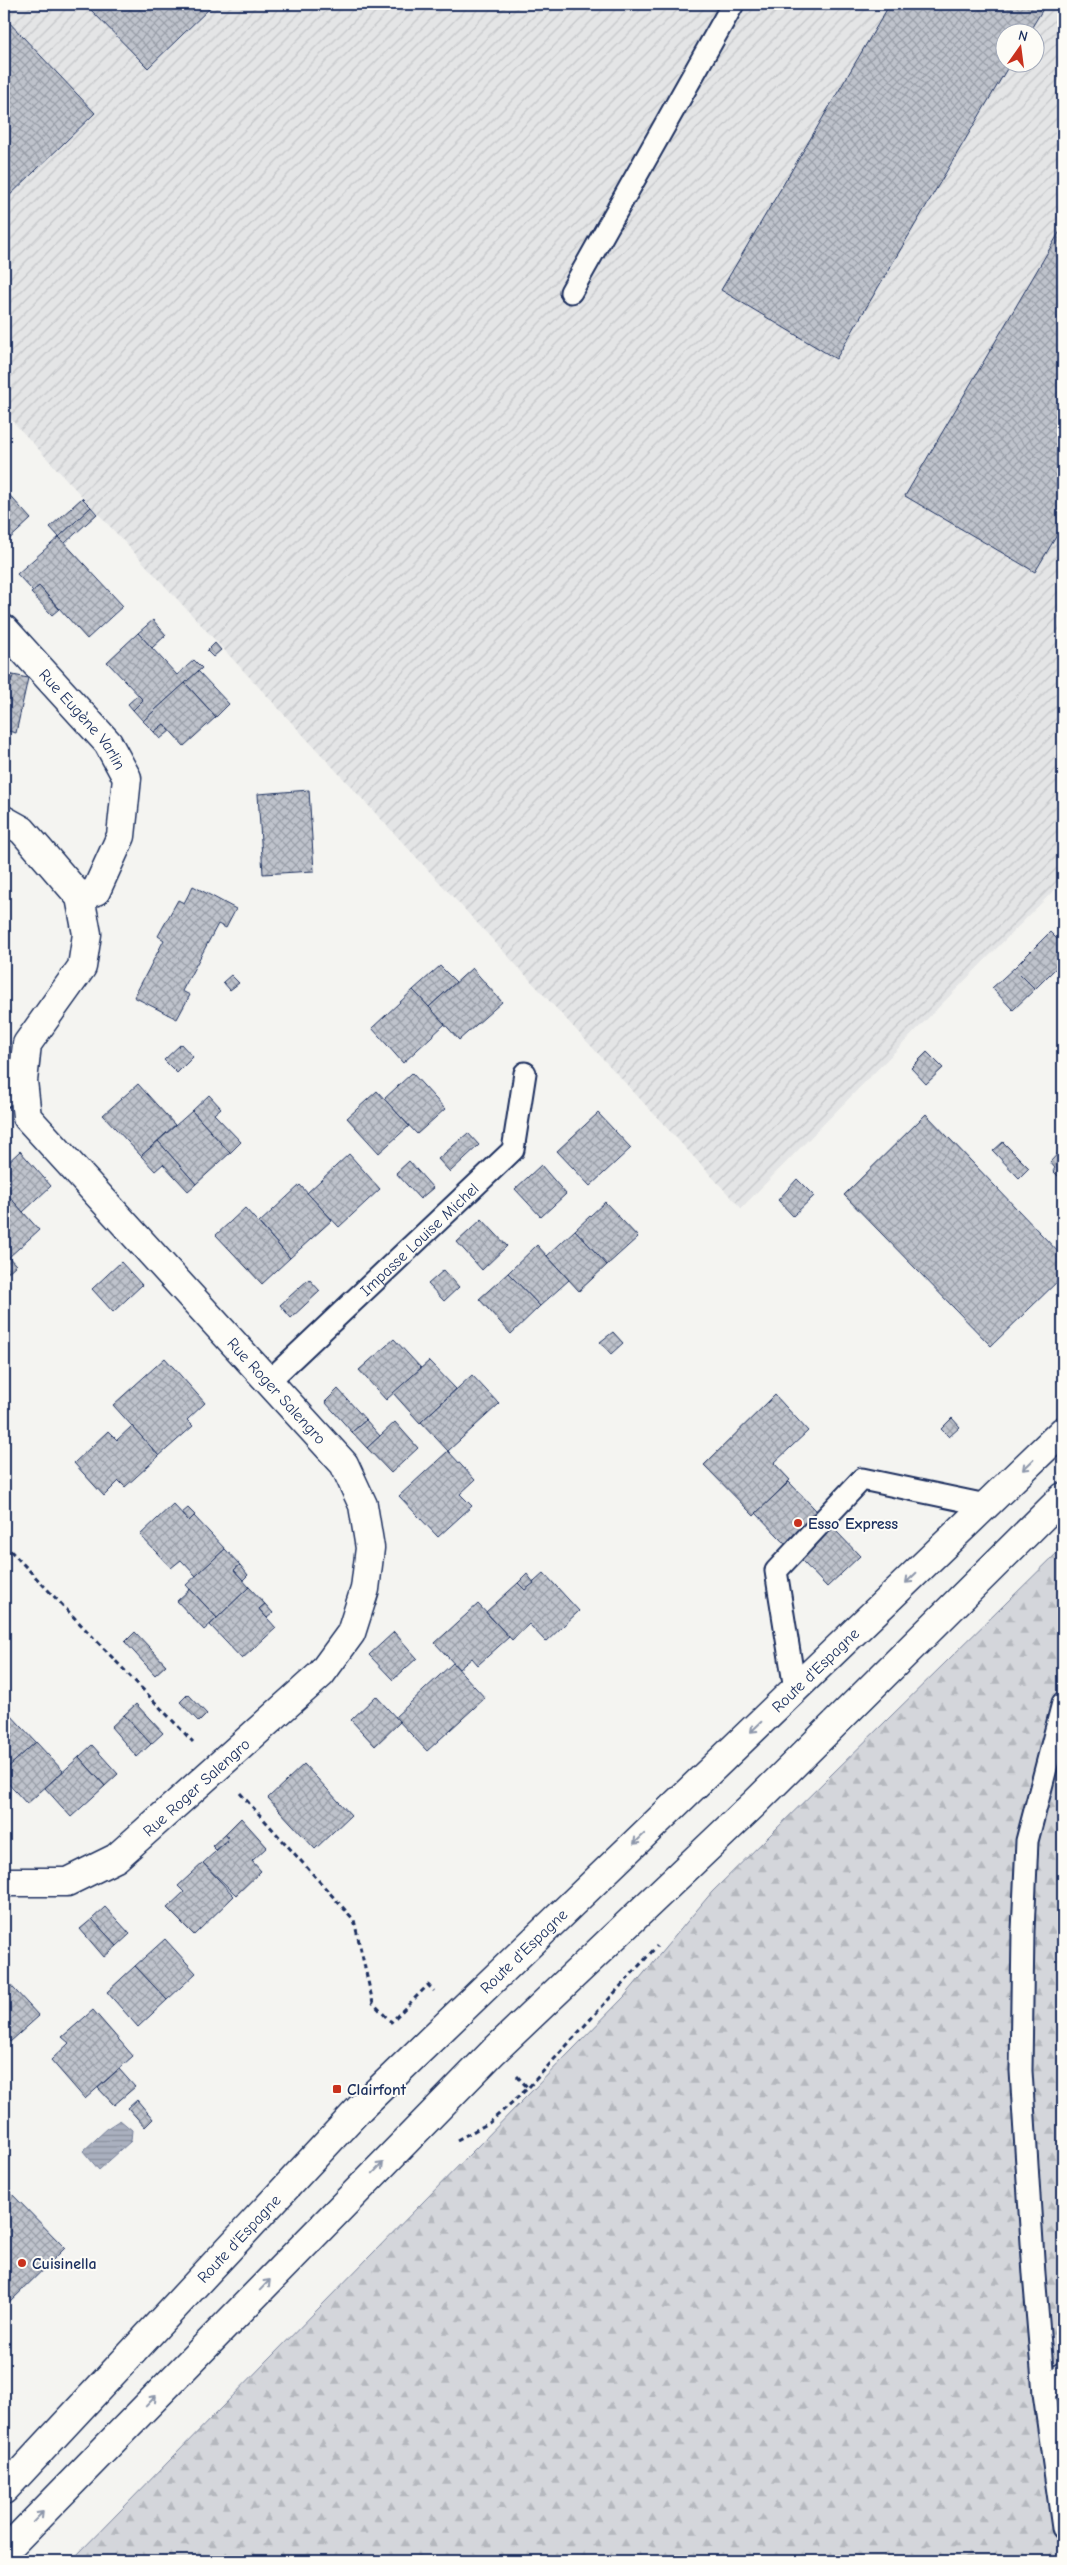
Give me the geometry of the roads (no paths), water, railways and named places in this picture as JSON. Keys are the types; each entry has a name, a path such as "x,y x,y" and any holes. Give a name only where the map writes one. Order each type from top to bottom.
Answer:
{"main road":[{"name":"Rue Eugène Varlin","path":"4,629 108,743 127,778 121,836 96,891 80,897"},
{"path":"4,820 22,830 80,897"},
{"name":"Rue Roger Salengro","path":"4,1882 67,1882 116,1858 218,1768 321,1674 351,1633 365,1589 370,1548 363,1505 344,1464 27,1117 13,1089 27,1044 82,967 87,934 80,897"},
{"name":"Route d'Espagne","path":"4,2490 360,2108 1063,1431"},
{"path":"4,2552 494,2051 755,1803 1063,1497"}],"lane":[{"path":"571,292 733,4"},
{"name":"Impasse Louise Michel","path":"268,1382 513,1150 525,1073"},
{"path":"796,1689 776,1571 862,1479 986,1505"},
{"path":"1063,1703 1027,1842 1023,1931 1021,2071 1044,2393 1063,2528"},
{"path":"1044,2393 1063,2373"}],"water":[{"path":"120,2120 132,2130 131,2141 99,2170 83,2151 109,2127"}],"place":[{"name":"Esso Express","path":"798,1523"},
{"name":"Clairfont","path":"337,2089"},
{"name":"Cuisinella","path":"22,2263"}]}
